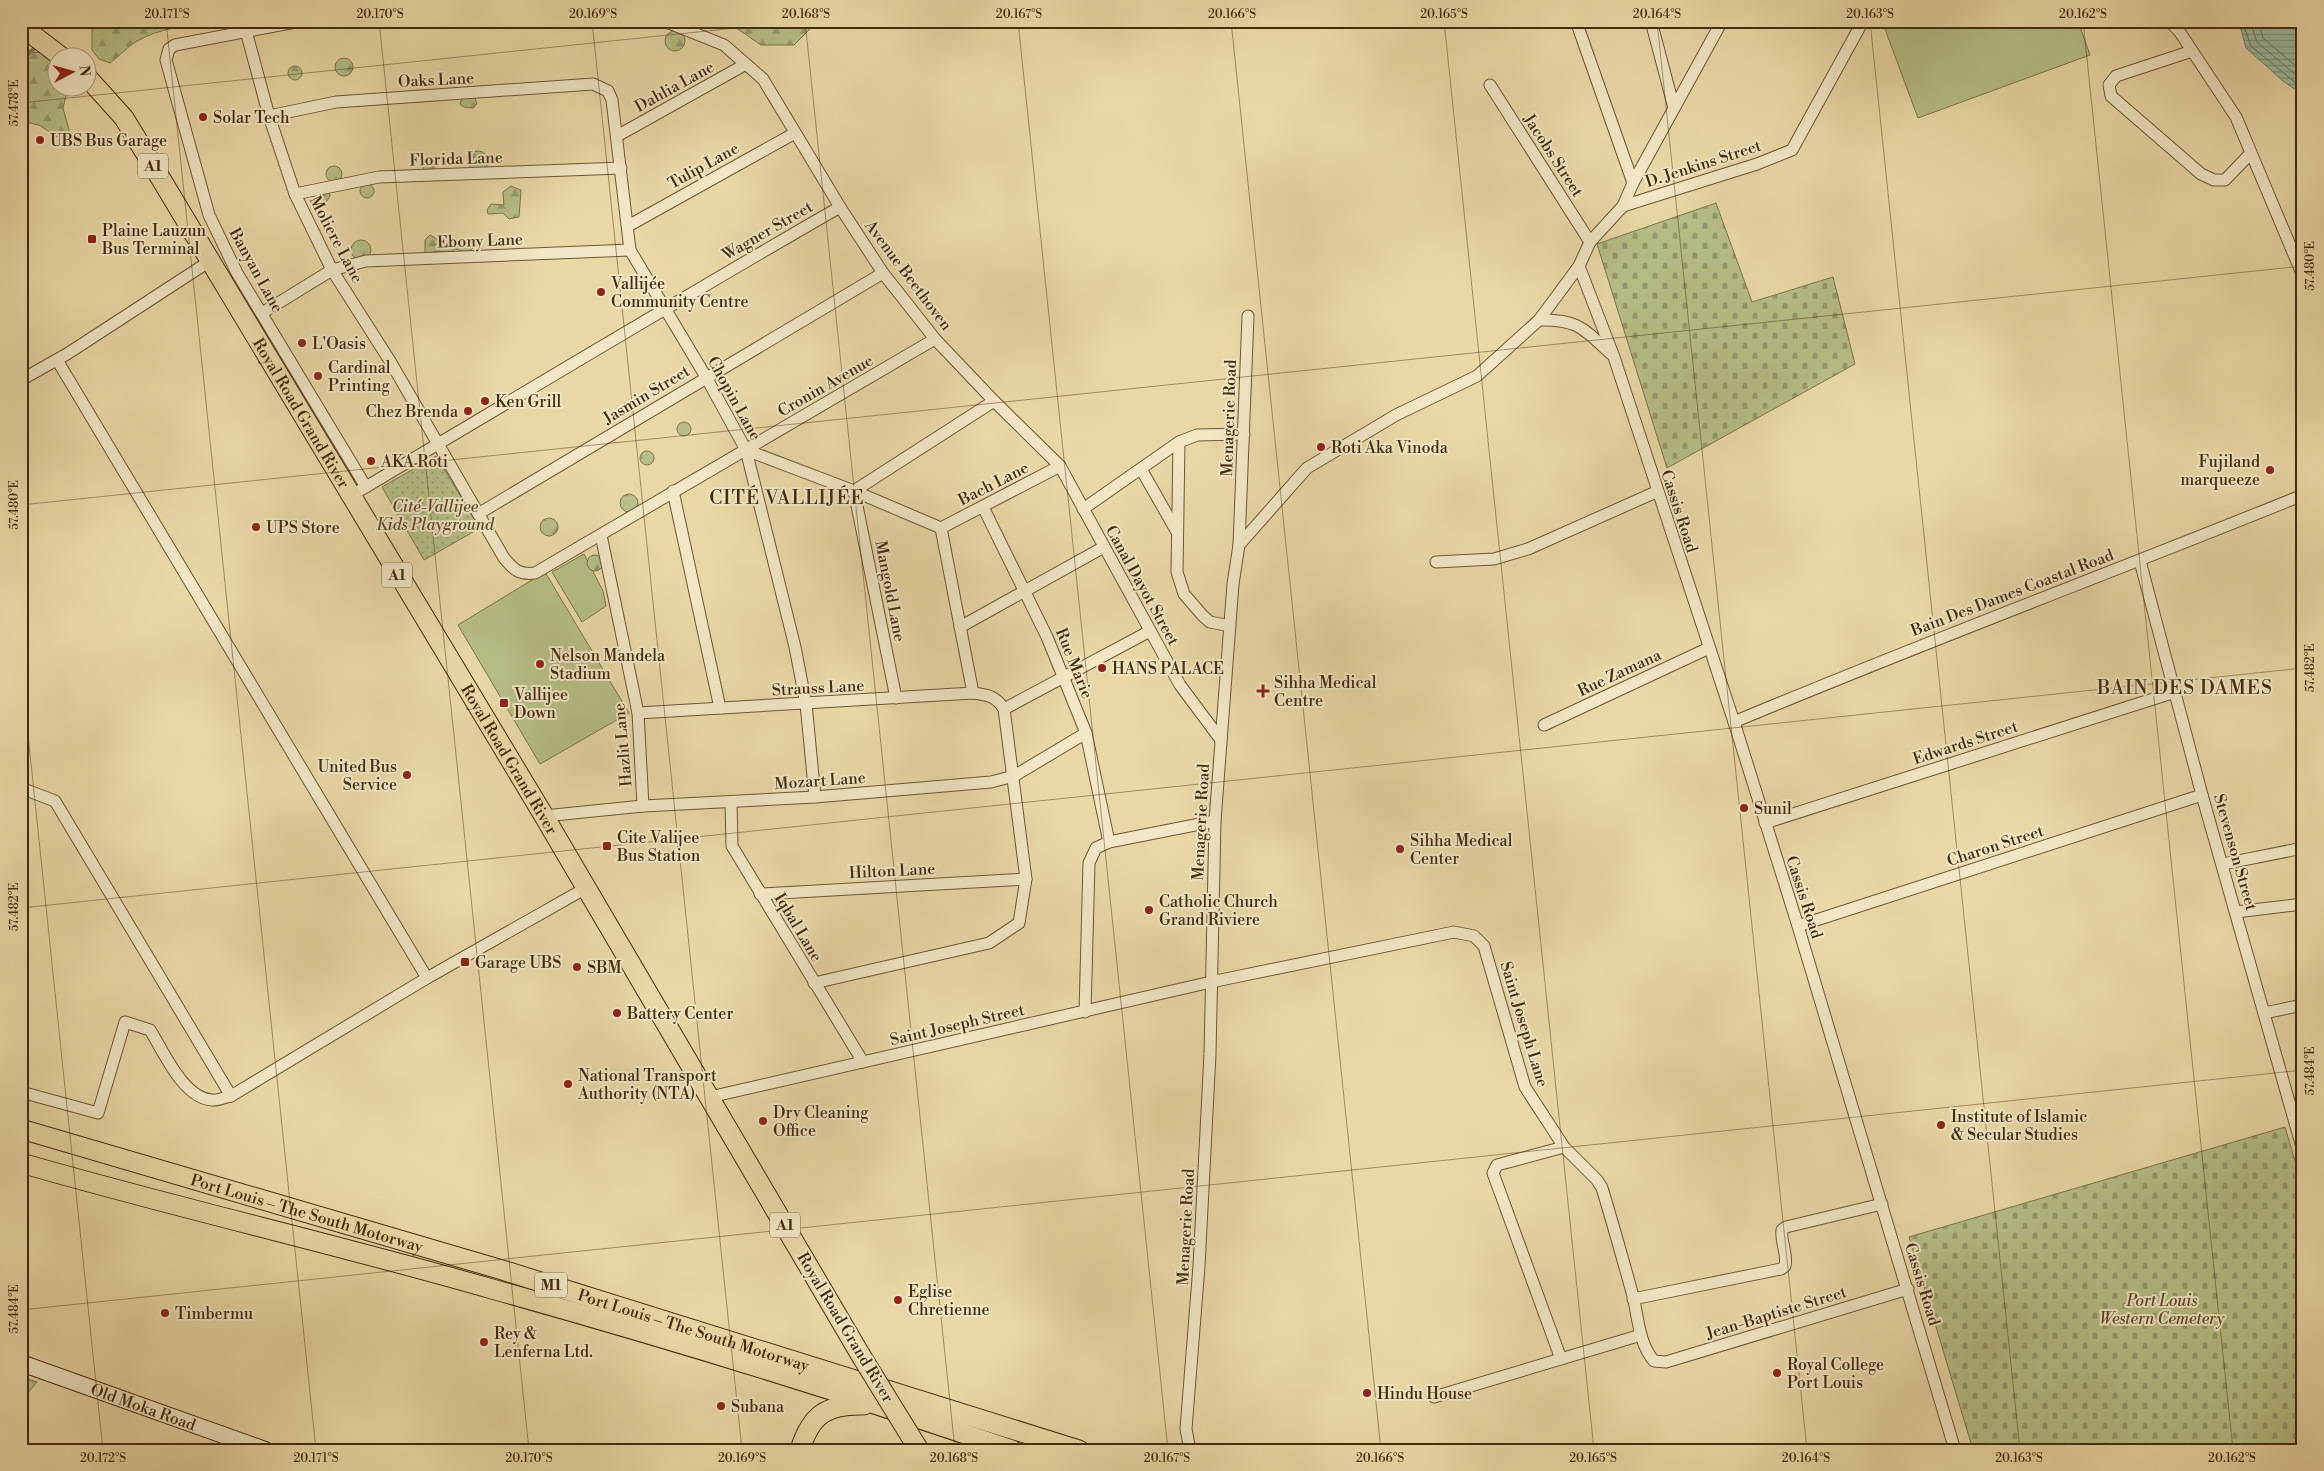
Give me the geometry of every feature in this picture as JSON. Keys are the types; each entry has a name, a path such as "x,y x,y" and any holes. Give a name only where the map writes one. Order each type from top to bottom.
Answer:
{"main road":[{"path":"21,26 50,48"},
{"name":"Royal Road Grand River","path":"98,89 124,118 210,261 358,492 586,888 860,1354 919,1450"},
{"name":"Port Louis – The South Motorway","path":"21,1129 509,1272 1079,1450"},
{"name":"Port Louis – The South Motorway","path":"21,1163 138,1196 491,1288 882,1405 1012,1450"},
{"name":"Old Moka Road","path":"21,1364 265,1450"},
{"path":"800,1450 805,1435 814,1419 828,1408 844,1404 882,1405"}],"street":[{"path":"246,31 301,21"},
{"name":"Avenue Beethoven","path":"664,21 724,45 762,79 840,207 883,273 935,339 994,402 1060,466"},
{"path":"1576,21 1633,183"},
{"path":"1651,21 1674,108"},
{"path":"1239,545 1307,468 1396,415 1478,376 1539,320 1578,266 1590,242 1623,206 1633,183 1722,21"},
{"name":"D. Jenkins Street","path":"1623,206 1757,164 1792,150 1863,21"},
{"path":"2169,21 2179,31 2236,117 2303,276"},
{"name":"Banyan Lane","path":"246,31 175,45 169,49 166,60 208,215 237,273 262,312 358,492"},
{"name":"Moliere Lane","path":"246,31 269,116 295,194 332,270 390,361 478,514"},
{"path":"2192,51 2116,76 2109,85 2110,96 2201,174 2214,180 2224,180 2250,154"},
{"name":"Dahlia Lane","path":"617,136 746,64"},
{"name":"Oaks Lane","path":"269,116 336,102 593,84 605,89"},
{"name":"Jacobs Street","path":"1490,85 1590,242"},
{"name":"Chopin Lane","path":"605,89 612,100 630,250 706,378 746,450 795,647 806,704 815,797"},
{"name":"Tulip Lane","path":"628,226 795,133"},
{"name":"Florida Lane","path":"295,194 379,177 621,168"},
{"name":"Wagner Street","path":"358,492 664,308 840,207"},
{"name":"Ebony Lane","path":"262,312 332,270 366,261 630,250"},
{"path":"21,380 57,360 210,261"},
{"name":"Cassis Road","path":"1578,266 1614,357 1656,492 1734,722 1798,926 1955,1450"},
{"name":"Jasmin Street","path":"478,514 883,273"},
{"name":"Menagerie Road","path":"1190,1450 1186,1429 1199,1266 1210,1054 1215,821 1230,626 1239,545 1248,316"},
{"path":"1539,320 1562,319 1583,328 1614,357"},
{"name":"Cronin Avenue","path":"478,514 504,558 515,571 526,574 535,573 935,339"},
{"path":"57,360 427,978"},
{"path":"854,490 994,402"},
{"path":"1083,508 1179,442 1197,435 1244,434"},
{"path":"1179,442 1177,572 1184,594 1210,622 1230,626"},
{"path":"746,450 854,490 941,528 973,693"},
{"name":"Bach Lane","path":"941,528 1060,466"},
{"name":"Canal Dayot Street","path":"1060,466 1180,685 1221,740"},
{"path":"1141,469 1178,534"},
{"name":"Mangold Lane","path":"854,490 896,698"},
{"path":"673,492 720,708"},
{"path":"1436,562 1494,559 1528,549 1656,492"},
{"name":"Bain Des Dames Coastal Road","path":"1734,722 1899,653 2140,561 2303,495"},
{"name":"Rue Marie","path":"983,507 1047,637 1086,733 1109,842"},
{"name":"Hazlit Lane","path":"601,535 638,713 643,806"},
{"path":"960,627 1104,547"},
{"name":"Stevenson Street","path":"2140,561 2202,795 2303,1151"},
{"path":"814,983 989,943 1019,923 1026,879 1014,776 1001,704 1064,677 1150,631"},
{"name":"Rue Zamana","path":"1544,725 1709,648"},
{"name":"Edwards Street","path":"1765,823 2175,692"},
{"name":"Strauss Lane","path":"638,713 973,693 992,696 1001,704"},
{"name":"Mozart Lane","path":"544,816 643,806 815,797 991,782 1014,776 1086,733"},
{"path":"21,788 55,801 231,1096"},
{"name":"Charon Street","path":"1798,926 2202,795"},
{"name":"Iqbal Lane","path":"731,802 732,846 863,1062"},
{"path":"1084,1012 1089,863 1096,848 1109,842 1215,821"},
{"path":"2223,864 2303,848"},
{"name":"Hilton Lane","path":"760,894 1026,879"},
{"path":"21,1092 98,1114 125,1022 150,1030 186,1087 198,1097 213,1101 231,1096 427,978 586,888"},
{"path":"2236,912 2303,904"},
{"name":"Saint Joseph Lane","path":"1211,982 1454,932 1474,936 1484,946 1525,1087 1564,1147 1597,1180 1602,1188 1633,1298 1641,1335 1654,1361"},
{"name":"Saint Joseph Street","path":"710,1098 1211,982"},
{"path":"2264,1013 2303,1005"},
{"path":"1561,1359 1493,1173 1497,1165 1564,1147"},
{"path":"1633,1298 1781,1269 1785,1266 1786,1260 1781,1236 1782,1230 1786,1227 1882,1204"},
{"name":"Jean-Baptiste Street","path":"1654,1361 1666,1362 1908,1289"},
{"path":"1434,1397 1641,1335"}],"green space":[{"path":"96,21 288,21 192,25 173,28 154,33 137,41 110,63 99,59 98,48 92,48 92,28"},
{"path":"718,21 812,21 811,28 794,45 761,45 732,25 721,27"},
{"path":"1882,21 2078,21 2090,55 1918,118"},
{"path":"675,31 682,34 685,41 682,48 675,51 668,48 665,41 668,34"},
{"path":"21,53 48,53 48,98 66,98 63,108 69,130 67,143 39,125 21,121"},
{"path":"340,58 348,58 353,63 351,74 340,76 335,71 335,63"},
{"path":"295,66 300,68 302,73 300,78 295,80 290,78 288,73 290,68"},
{"path":"462,98 475,98 477,104 473,108 464,107 460,104"},
{"path":"478,151 485,154 488,161 485,168 478,171 471,168 468,161 471,154"},
{"path":"427,160 431,160 435,166 431,172 427,172 423,168 423,164"},
{"path":"334,166 340,168 342,174 340,180 334,182 328,180 326,174 328,168"},
{"path":"364,184 370,184 374,191 370,198 364,198 360,194 360,188"},
{"path":"511,186 521,190 519,217 509,219 503,213 488,214 487,210 491,204 504,205 503,192"},
{"path":"329,191 330,196 326,202 321,203 315,198 315,194"},
{"path":"1716,203 1752,302 1833,277 1855,364 1667,468 1597,244"},
{"path":"430,235 444,243 456,239 473,245 473,248 467,251 455,249 449,253 438,251 428,253 425,252 425,240"},
{"path":"361,240 368,243 371,250 368,257 361,260 354,257 351,250 354,243"},
{"path":"684,422 689,424 691,429 689,434 684,436 679,434 677,429 679,424"},
{"path":"644,451 650,451 654,458 650,465 644,465 640,461 640,455"},
{"name":"Cité-Vallijee Kids Playground","path":"436,456 480,528 424,560 382,487"},
{"path":"629,494 635,497 638,503 635,509 629,512 623,509 620,503 623,497"},
{"path":"545,518 553,518 558,523 556,534 545,536 540,531 540,523"},
{"path":"584,554 603,591 606,606 582,622 552,572"},
{"path":"595,555 601,557 603,563 601,569 595,571 589,569 587,563 589,557"},
{"name":"Nelson Mandela Stadium","path":"545,572 629,713 540,764 458,625"},
{"name":"Port Louis Western Cemetery","path":"2285,1127 2303,1188 2303,1450 1973,1450 1909,1237"},
{"path":"21,1377 37,1382 21,1401"}],"water":[{"path":"2232,21 2303,21 2303,95 2283,81 2246,48 2240,26"}],"waterway":[{"path":"21,60 37,46"}],"place":[{"name":"Solar Tech","path":"203,117"},
{"name":"UBS Bus Garage","path":"40,140"},
{"name":"Plaine Lauzun Bus Terminal","path":"92,239"},
{"name":"Vallijée Community Centre","path":"601,292"},
{"name":"L'Oasis","path":"302,343"},
{"name":"Cardinal Printing","path":"318,376"},
{"name":"Ken Grill","path":"485,401"},
{"name":"Chez Brenda","path":"468,411"},
{"name":"Roti Aka Vinoda","path":"1321,447"},
{"name":"AKA Roti","path":"371,461"},
{"name":"Fujiland marqueeze","path":"2270,470"},
{"name":"UPS Store","path":"256,527"},
{"name":"Nelson Mandela Stadium","path":"540,664"},
{"name":"HANS PALACE","path":"1102,668"},
{"name":"Sihha Medical Centre","path":"1263,691"},
{"name":"Vallijee Down","path":"504,703"},
{"name":"United Bus Service","path":"407,775"},
{"name":"Sunil","path":"1744,808"},
{"name":"Cite Valijee Bus Station","path":"607,846"},
{"name":"Sihha Medical Center","path":"1400,849"},
{"name":"Catholic Church Grand Riviere","path":"1149,910"},
{"name":"Garage UBS","path":"465,962"},
{"name":"SBM","path":"577,967"},
{"name":"Battery Center","path":"617,1013"},
{"name":"National Transport Authority (NTA)","path":"568,1084"},
{"name":"Dry Cleaning Office","path":"763,1121"},
{"name":"Institute of Islamic & Secular Studies","path":"1941,1125"},
{"name":"Eglise Chretienne","path":"898,1300"},
{"name":"Timbermu","path":"165,1313"},
{"name":"Rey & Lenferna Ltd.","path":"484,1342"},
{"name":"Royal College Port Louis","path":"1777,1373"},
{"name":"Hindu House","path":"1367,1393"},
{"name":"Subana","path":"721,1406"}],"district":[{"name":"CITÉ VALLIJÉE","path":"787,497"},
{"name":"BAIN DES DAMES","path":"2185,687"}]}
